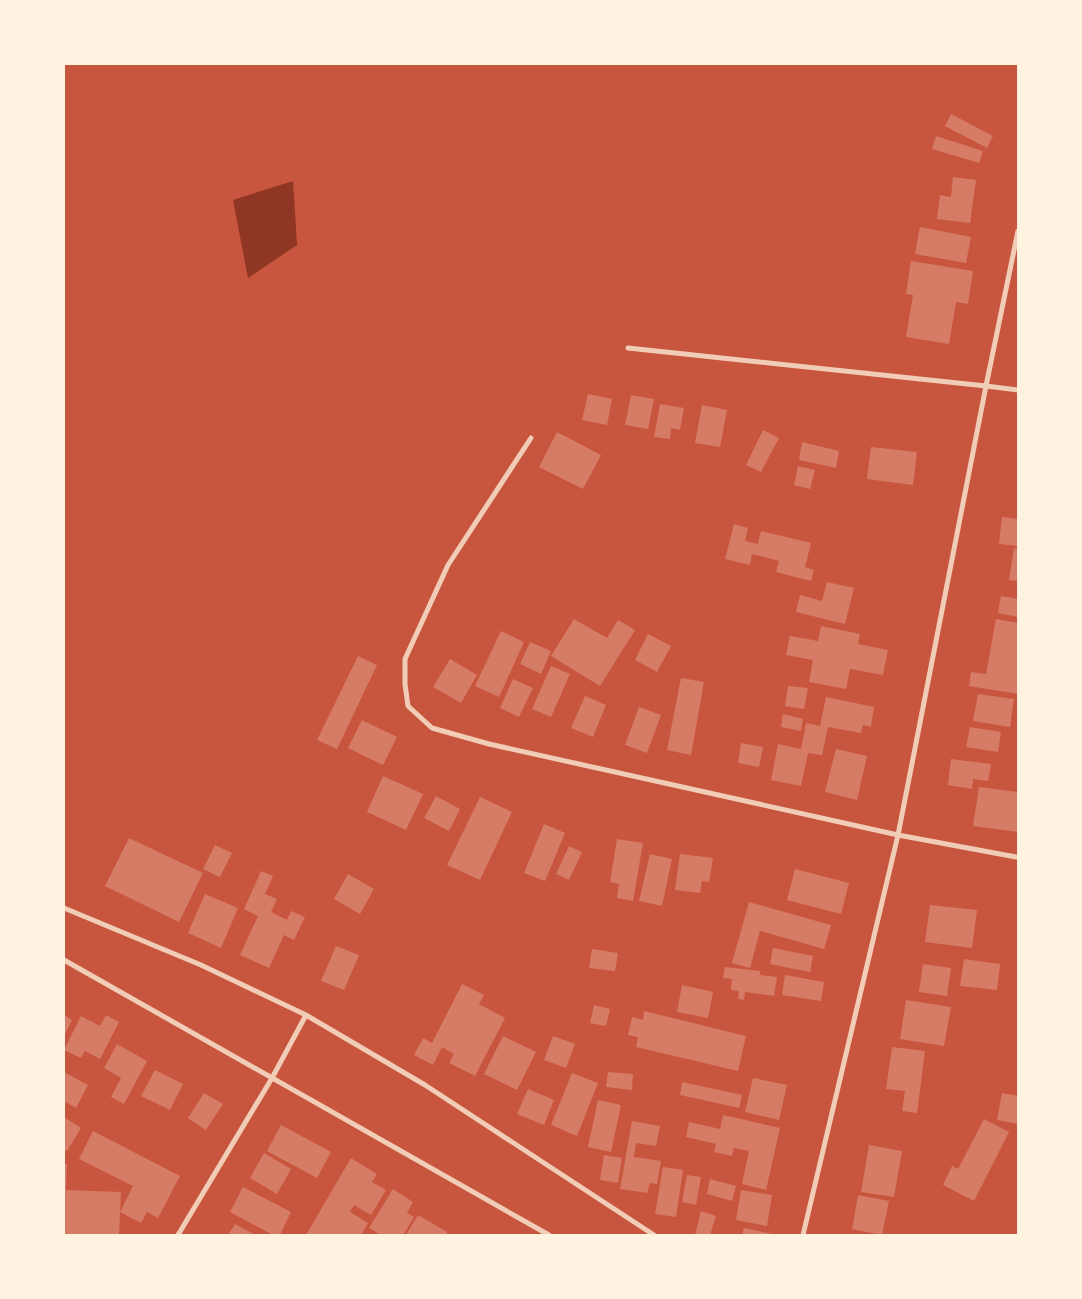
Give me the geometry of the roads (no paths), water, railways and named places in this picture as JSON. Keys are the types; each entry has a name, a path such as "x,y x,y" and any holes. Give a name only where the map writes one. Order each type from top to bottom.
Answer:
{"street":[{"path":"803,1235 898,835 1018,231"},
{"path":"628,348 1018,390"},
{"path":"531,438 448,565 406,659 405,684 408,706 432,728 489,744 898,835 1016,857"},
{"path":"64,908 201,965 306,1016 425,1085 654,1235"},
{"path":"64,960 549,1235"},
{"path":"178,1235 272,1078 306,1016"}]}
